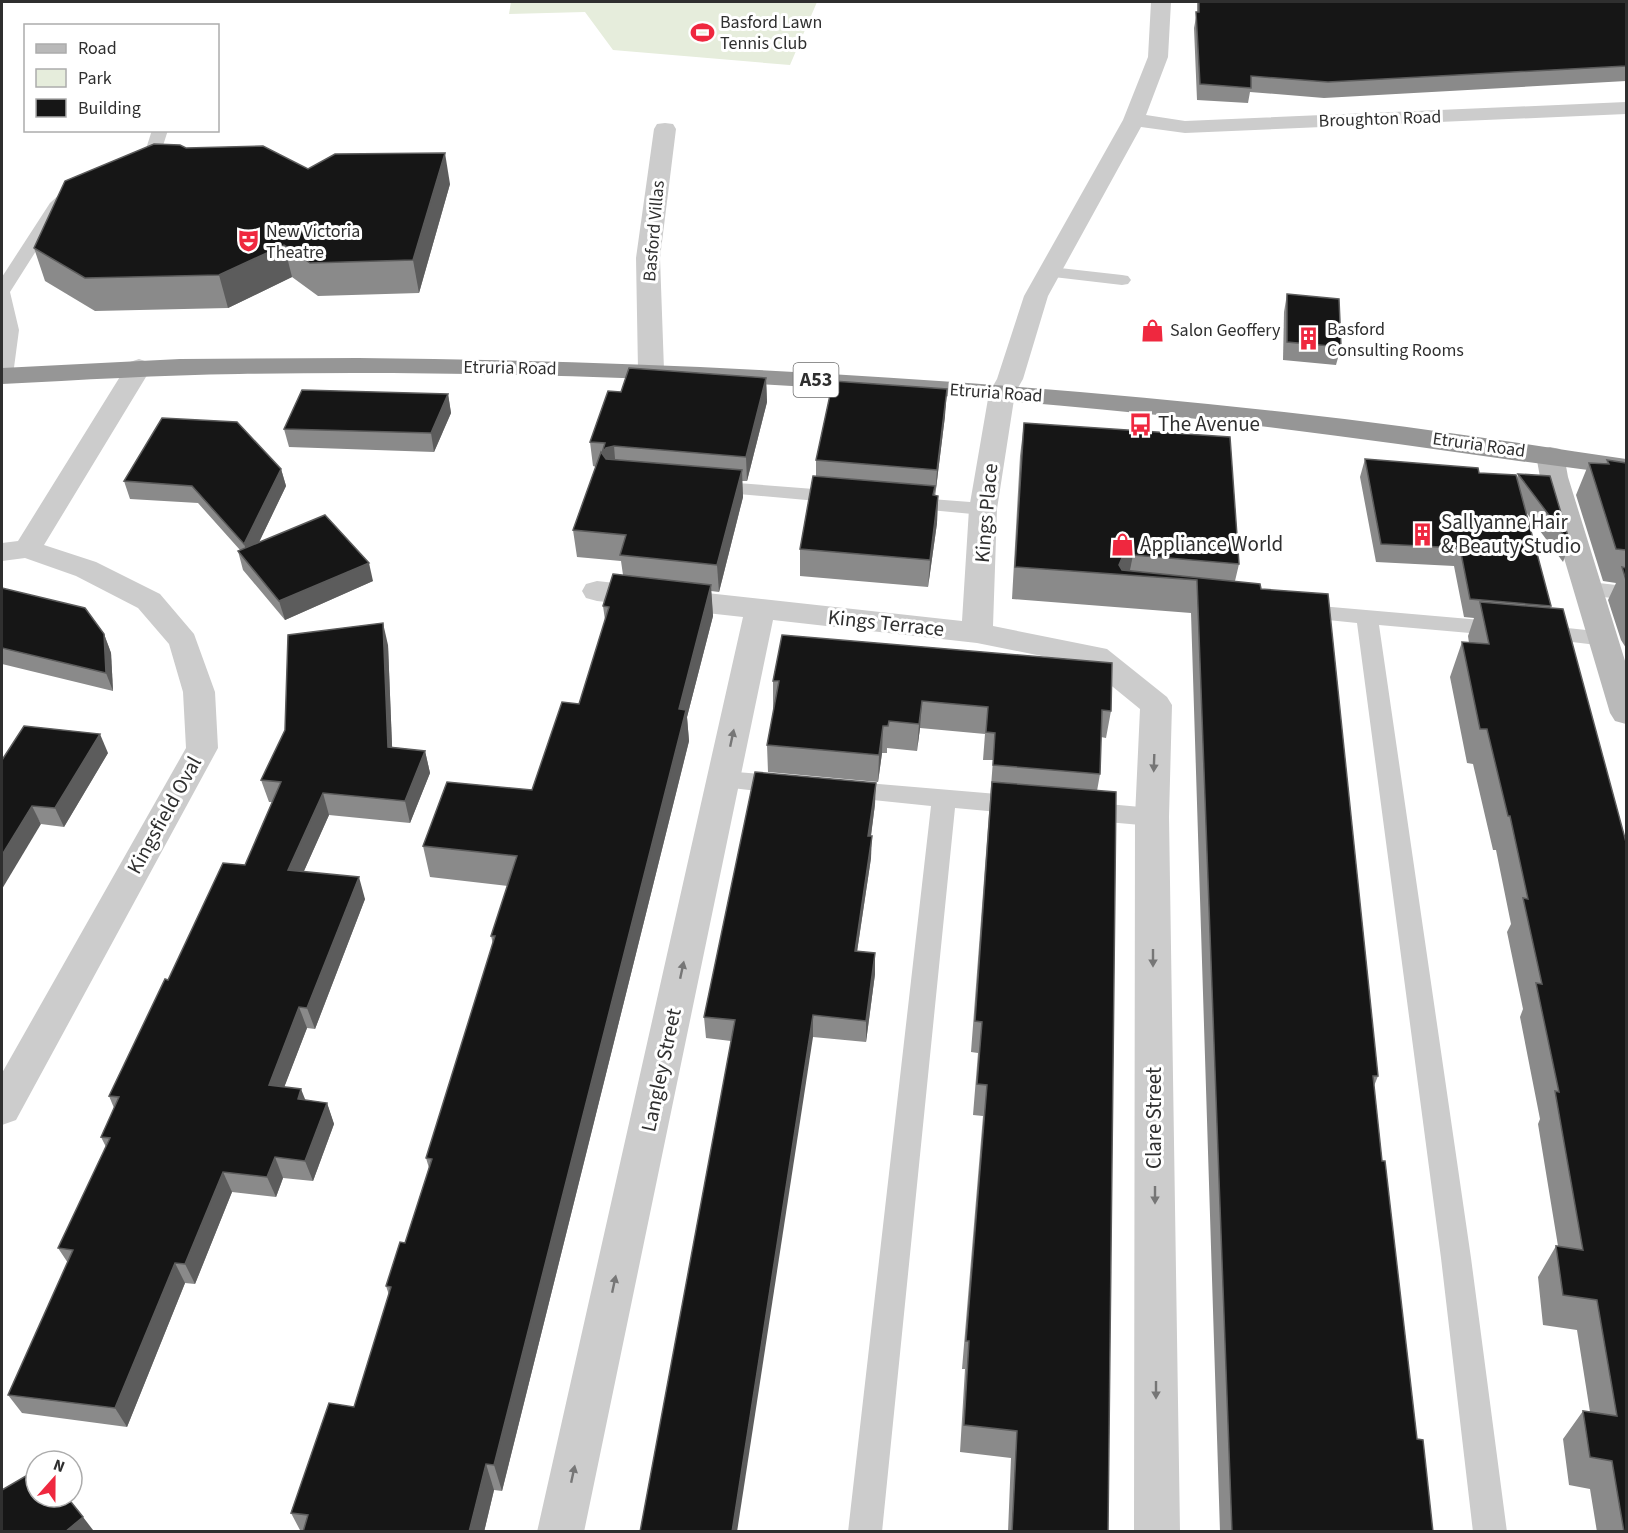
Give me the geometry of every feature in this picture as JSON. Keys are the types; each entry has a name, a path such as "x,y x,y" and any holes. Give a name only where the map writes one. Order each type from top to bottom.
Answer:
{"highway":[{"name":"Etruria Road","path":"3,375 139,367 362,365 651,370 1002,393 1289,420 1626,466"}],"street":[{"path":"1002,393 1010,379 1036,296 1134,120 1158,57 1161,2"},
{"name":"Broughton Road","path":"1134,120 1185,127 1626,108"},
{"name":"Basford Villas","path":"651,370 648,258 665,129"},
{"name":"Kingsfield Oval","path":"2,1108 202,748 199,692 183,641 149,601 86,569 14,550 139,367"},
{"name":"Kings Place","path":"977,633 983,509 1002,393"},
{"path":"1550,456 1554,477 1626,713"},
{"name":"Kings Terrace","path":"597,591 977,633 1096,656 1156,705"},
{"name":"Langley Street","path":"560,1532 760,609"},
{"name":"Clare Street","path":"1156,705 1152,817 1157,1532"}],"lane":[{"path":"121,168 152,155 159,132"},
{"path":"3,375 10,330 2,292 56,207 80,187"},
{"path":"1051,272 1122,279"},
{"path":"687,485 865,500"},
{"path":"888,501 983,509"},
{"path":"1589,589 1626,593"},
{"path":"1276,609 1605,639"},
{"path":"1367,616 1456,1258 1490,1532"},
{"path":"724,780 1152,817"},
{"path":"866,1532 944,798"}],"green space":[{"name":"Basford Lawn Tennis Club","path":"511,2 817,2 790,65 613,50 585,12 509,14"}],"building":[{"path":"1199,2 1626,2 1626,66 1328,82 1251,76 1251,88 1200,84 1196,12 1199,12"},
{"name":"New Victoria Theatre","path":"154,144 180,145 186,148 263,146 308,169 335,154 445,153 413,260 310,263 284,245 219,275 85,278 34,248 65,181"},
{"path":"1287,294 1339,299 1341,347 1287,342"},
{"path":"629,368 766,378 746,457 614,446 606,448 602,453 605,443 590,442 608,391 621,392"},
{"path":"833,381 947,389 937,470 816,460"},
{"path":"302,390 448,394 431,433 284,429"},
{"path":"162,418 237,422 281,469 244,544 192,486 124,481"},
{"path":"1024,423 1230,437 1239,564 1133,555 1122,558 1119,565 1122,570 1260,584 1261,589 1328,594 1378,1076 1373,1076 1382,1161 1385,1161 1417,1439 1423,1440 1433,1532 1232,1532 1197,580 1015,567"},
{"path":"601,452 606,459 742,470 717,565 620,555 626,535 573,530"},
{"path":"1365,459 1478,468 1479,473 1516,475 1551,606 1470,599 1460,548 1381,544"},
{"path":"1607,460 1626,463 1626,550 1616,549 1589,463 1609,464"},
{"path":"1518,474 1550,476 1570,543"},
{"path":"813,476 935,486 933,495 938,496 930,560 800,549"},
{"path":"325,515 369,563 279,601 238,551"},
{"path":"1622,567 1626,568 1626,580"},
{"path":"613,574 711,585 679,709 686,710 494,1465 486,1464 469,1532 303,1532 308,1515 291,1513 329,1403 354,1407 391,1287 386,1286 400,1242 405,1243 432,1159 426,1158 495,936 491,936 517,856 423,846 447,782 532,790 562,702 579,704 609,607 603,606"},
{"path":"2,588 85,608 104,634 106,673 2,648"},
{"path":"1480,602 1563,609 1626,842 1626,1532 1624,1532 1612,1461 1590,1457 1583,1411 1617,1416 1597,1300 1563,1295 1556,1246 1583,1250 1555,1091 1559,1092 1536,983 1542,984 1523,898 1528,899 1510,816 1508,816 1487,729 1480,729 1462,642 1489,644"},
{"path":"383,623 388,747 425,751 405,801 323,793 288,870 359,877 307,1008 299,1007 269,1085 301,1089 298,1099 327,1103 305,1161 275,1157 267,1177 223,1172 185,1264 175,1263 115,1408 8,1395 73,1250 58,1248 110,1138 101,1137 119,1097 109,1096 165,979 168,980 223,863 245,865 281,782 261,780 285,730 288,635"},
{"path":"782,635 1112,663 1111,711 1102,710 1100,774 993,765 995,733 986,732 988,707 922,701 919,724 889,721 888,726 883,726 879,755 767,745 779,681 773,681"},
{"path":"24,726 100,734 55,808 32,806 2,855 2,760"},
{"path":"755,772 876,783 868,836 872,836 855,951 875,953 866,1021 813,1015 732,1532 640,1532 735,1020 704,1017"},
{"path":"992,782 1116,792 1108,1532 1012,1532 1017,1431 964,1425 969,1341 966,1341 987,1085 977,1084 982,1022 975,1021"},
{"path":"24,1477 24,1509 77,1509 83,1517 65,1532 2,1532 2,1490"}],"place":[{"name":"Basford Lawn Tennis Club","path":"702,32"},
{"name":"New Victoria Theatre","path":"248,241"},
{"name":"Salon Geoffery","path":"1152,330"},
{"name":"Basford Consulting Rooms","path":"1309,339"},
{"name":"The Avenue","path":"1140,424"},
{"name":"Sallyanne Hair & Beauty Studio","path":"1423,534"},
{"name":"Appliance World","path":"1122,544"}]}
